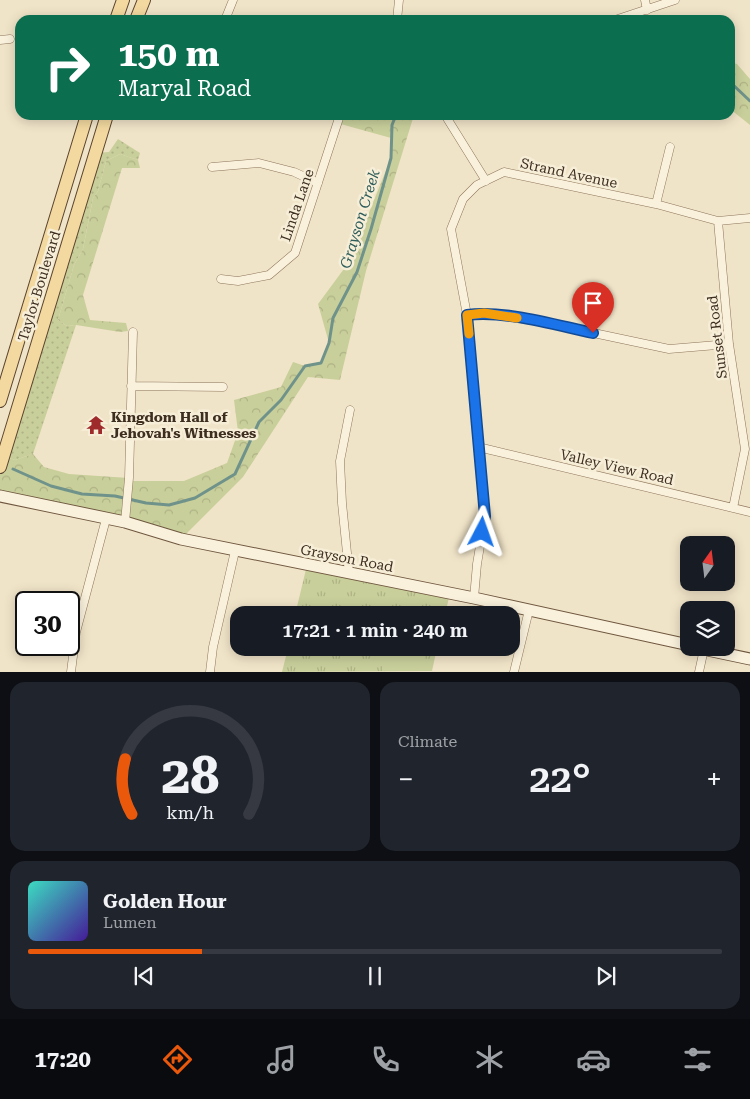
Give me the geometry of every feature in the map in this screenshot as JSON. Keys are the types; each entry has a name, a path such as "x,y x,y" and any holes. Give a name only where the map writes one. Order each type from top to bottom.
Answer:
{"main road":[{"path":"138,15 144,0"},
{"path":"117,15 120,1"},
{"name":"Taylor Boulevard","path":"0,401 85,120"},
{"name":"Taylor Boulevard","path":"0,467 105,120"}],"street":[{"path":"227,15 233,0"},
{"path":"397,15 398,0"},
{"path":"645,0 647,10"},
{"path":"631,15 675,0"},
{"path":"0,40 10,39"},
{"name":"Linda Lane","path":"221,279 238,281 269,275 295,253 338,120"},
{"path":"448,120 486,181"},
{"path":"656,204 670,147"},
{"path":"212,166 259,163 294,172 318,183"},
{"name":"Strand Avenue","path":"474,598 477,564 485,516 467,315 450,229 463,199 477,185 504,172 656,204 718,221 750,218"},
{"name":"Sunset Road","path":"718,221 729,344 745,449 733,508"},
{"path":"467,315 484,313 528,320 669,349 729,344"},
{"path":"126,516 133,332"},
{"path":"131,386 223,387"},
{"path":"349,573 340,461 350,410"},
{"name":"Valley View Road","path":"478,447 750,512"},
{"name":"Grayson Road","path":"0,496 106,519 126,516 181,540 474,598 680,643"},
{"path":"72,672 76,632 106,519"},
{"path":"210,672 213,647 235,551"},
{"path":"514,672 529,610"},
{"path":"699,672 700,656"},
{"path":"735,656 750,659"}],"green space":[{"path":"735,63 750,79 750,125 735,113"},
{"path":"338,120 412,120 366,271 340,380 308,377 243,477 181,539 0,496 0,467 3,456 15,460 33,454 44,467 69,474 129,478 129,481 184,481 227,463 238,432 234,400 281,387 293,362 305,366 321,363 329,343 318,304 349,262 391,158 391,138 337,123"},
{"path":"118,139 140,153 138,160 120,154 106,161 98,191 93,198 83,249 74,265 58,320 67,326 76,325 33,454 15,460 3,456 96,153 109,152"},
{"path":"120,154 138,160 140,168 122,168 83,295 90,320 126,323 128,331 120,332 76,325 67,326 58,320 74,265 83,249 93,198 98,191 106,161"},
{"path":"307,565 450,593 447,606 297,606"},
{"path":"286,656 435,656 432,671 282,672"},
{"path":"386,656 425,656 421,671 382,671"}],"waterway":[{"name":"Grayson Creek","path":"735,87 750,101"},
{"name":"Grayson Creek","path":"13,469 51,486 82,494 115,496 146,503 169,505 195,498 235,474 259,422 281,400 305,366 321,363 329,343 333,318 357,272 371,229 391,158 392,125 394,120"}],"slow traffic":[{"path":"469,334 467,315 484,313 517,318"}],"place":[{"name":"Kingdom Hall of Jehovah's Witnesses","path":"96,425"}],"route":[{"path":"482,532 485,516 467,315 484,313 537,321 593,333"}]}
